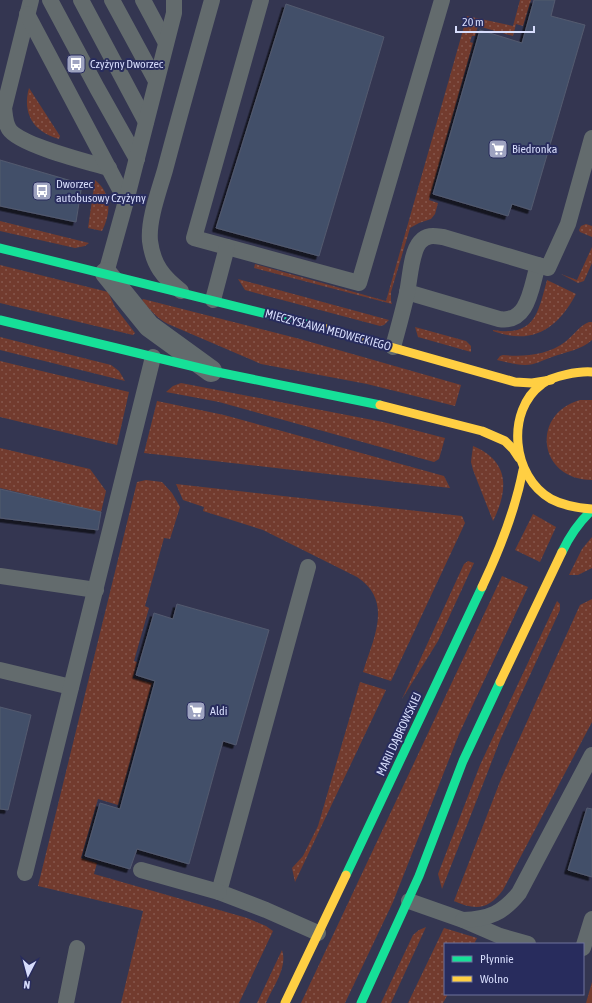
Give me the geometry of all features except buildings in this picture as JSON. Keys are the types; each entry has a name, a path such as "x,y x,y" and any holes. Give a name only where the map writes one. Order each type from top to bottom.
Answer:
{"street":[{"name":"MIECZYSŁAWA MEDWECKIEGO","path":"0,248 213,300 393,347 515,382 532,383 590,370"},
{"path":"106,273 149,326 212,371"},
{"path":"0,320 212,371 274,384 355,398 411,411 462,425 499,438 510,446 519,458"},
{"path":"550,380 536,390 526,405 522,415 518,428 519,458 523,470 530,481 553,501 572,508 592,510"},
{"name":"MARII DĄBROWSKIEJ","path":"285,1003 496,557 518,496 523,470"},
{"path":"362,1003 409,901 463,761 571,533 581,520 592,510"}],"lane":[{"path":"50,0 137,159"},
{"path":"81,0 146,122"},
{"path":"112,0 156,81"},
{"path":"143,0 166,43"},
{"path":"106,273 174,13 174,0"},
{"path":"182,292 171,284 158,268 152,251 150,230 212,0"},
{"path":"261,0 194,238 359,283 442,0"},
{"path":"29,7 126,201"},
{"path":"29,7 4,108 8,129 18,138 32,144 109,168"},
{"path":"393,347 407,292 415,251 419,242 425,238 433,235 548,268 568,224 592,138"},
{"path":"213,300 227,247"},
{"path":"407,292 499,319 511,319 521,313 524,308 538,265"},
{"path":"25,873 153,357"},
{"path":"219,892 308,567"},
{"path":"0,576 96,590"},
{"path":"0,670 71,686"},
{"path":"463,920 478,920 490,917 512,902 519,893 592,755"},
{"path":"141,870 219,892 266,910 318,933"},
{"path":"409,901 463,920 500,936 524,943"},
{"path":"584,945 592,919"},
{"path":"66,1003 77,948"}],"green space":[{"path":"520,0 531,0 523,26 516,24 513,36 478,26 475,36 472,36 470,42 473,43 429,200 438,203 435,214 431,219 410,228 391,292 392,304 254,268 255,264 386,301 467,16 513,26"},
{"path":"29,88 60,136 59,139 42,132 32,120 27,106"},
{"path":"95,180 105,191 108,204 107,217 102,231 88,228"},
{"path":"0,221 89,243 85,246 75,248 0,231"},
{"path":"586,224 592,226 592,237 580,232 579,230 581,226"},
{"path":"592,247 592,263 584,281 578,283 561,274 577,280"},
{"path":"0,265 108,292 115,307 135,333 133,335 0,303"},
{"path":"238,279 389,320 384,325 380,326 245,290"},
{"path":"547,280 576,294 569,306 552,325 543,331 532,335 507,335 493,331 518,330 526,326 537,312"},
{"path":"143,299 300,339 461,385 455,406 367,384 261,364 168,324 154,314 142,300"},
{"path":"589,322 592,322 592,340 578,348 529,365 497,360 503,355 519,356 551,350 565,342 579,328"},
{"path":"415,327 466,341 471,346 471,352 418,337"},
{"path":"0,337 111,365 119,371 125,381 0,350"},
{"path":"0,361 129,392 117,445 0,417"},
{"path":"181,383 383,422 445,438 439,459 434,462 219,402 166,392 173,386"},
{"path":"580,400 592,400 592,480 574,477 560,469 551,458 547,445 548,431 553,418 564,407"},
{"path":"157,401 224,415 444,476 450,488 144,453"},
{"path":"473,446 485,452 494,460 502,477 502,498 493,521 473,470 471,462"},
{"path":"0,448 90,469 106,491 101,512 0,488"},
{"path":"146,480 162,482 172,493 180,507 170,539 164,538 145,606 149,608 134,661 137,662 133,678 152,683 118,805 98,799 81,858 97,863 94,874 247,918 266,926 273,931 239,1003 121,1003 143,911 38,886 137,482"},
{"path":"176,484 462,516 465,523 391,681 363,672 378,621 378,609 375,597 368,587 357,577 263,530 203,511 204,507 183,500"},
{"path":"533,514 556,527 540,562 515,550"},
{"path":"592,537 592,568 578,575 569,575 582,549"},
{"path":"468,561 474,563 438,641 402,699 464,564"},
{"path":"502,576 528,587 459,734 393,902 345,1003 301,1003"},
{"path":"592,599 592,722 503,890 493,901 482,906 469,906 454,901 501,779 580,605"},
{"path":"557,601 560,604 560,610 501,738 442,889 438,874 480,765"},
{"path":"360,682 386,690 295,882 292,868 303,856 318,826"},
{"path":"426,927 391,1003 381,1003 413,935"},
{"path":"444,928 477,938 474,943 444,943 444,995 447,995 443,1003 408,1003"},
{"path":"282,950 283,963 276,984 266,1003 257,1003"},
{"path":"592,982 592,1003 586,1003"}],"traffic: fast":[{"path":"0,248 323,328"},
{"path":"0,320 212,371 380,405"},
{"path":"562,552 575,530 592,510"},
{"path":"346,875 482,587"},
{"path":"361,1003 419,876 463,761 500,682"}],"traffic: slow":[{"path":"323,328 515,382 532,383 551,380"},
{"path":"592,372 580,372 546,381 530,396 522,410 518,426 518,443 521,460 528,476 538,489 551,499 566,505 592,509"},
{"path":"380,405 482,431 505,441 519,458"},
{"path":"482,587 506,530 516,500 523,470"},
{"path":"500,682 562,552"},
{"path":"285,1003 346,875"}],"place":[{"name":"Czyżyny Dworzec","path":"76,64"},
{"name":"Biedronka","path":"498,149"},
{"name":"Dworzec autobusowy Czyżyny","path":"42,191"},
{"name":"Aldi","path":"196,711"}]}
